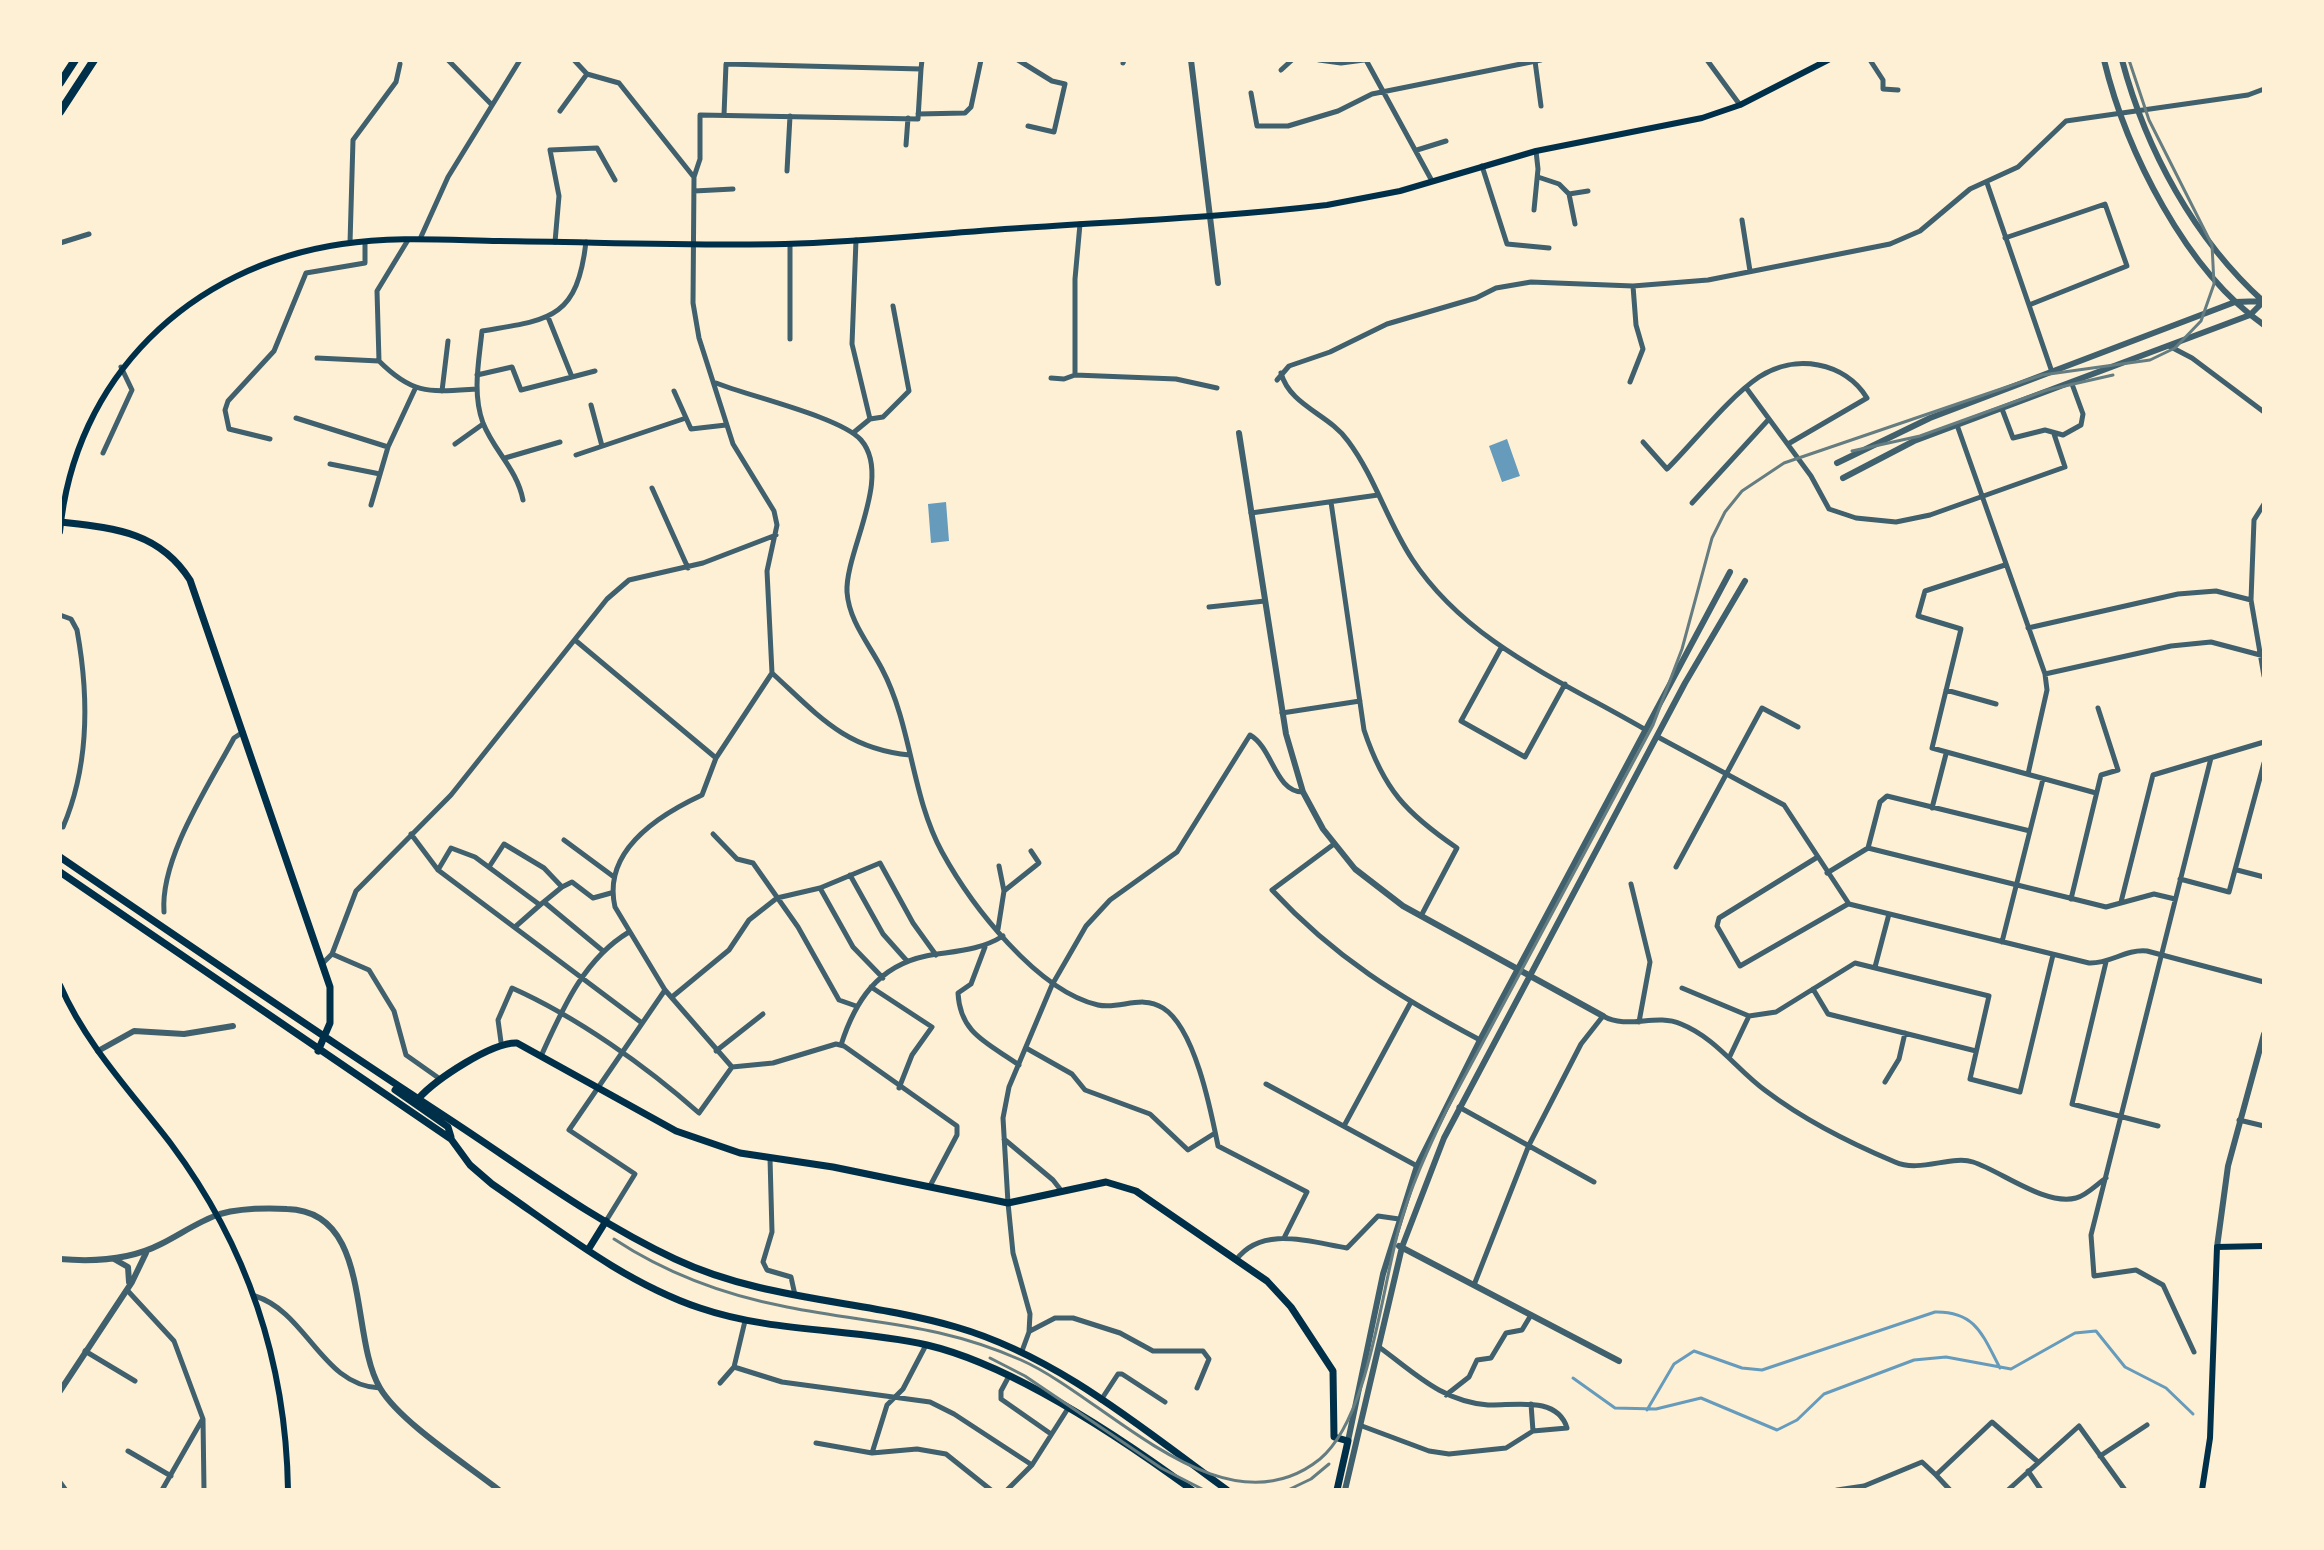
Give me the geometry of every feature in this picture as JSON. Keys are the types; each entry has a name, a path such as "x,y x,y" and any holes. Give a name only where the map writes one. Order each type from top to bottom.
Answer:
{"highway":[{"path":"60,83 75,60"},
{"path":"60,112 94,60"}],"main road":[{"path":"60,532 70,473 86,426 121,367 154,332 210,291 259,268 319,248 408,240 790,244 1327,205 1432,181 1536,151 1679,123 1740,105 1828,60"},
{"path":"60,522 137,534 160,546 175,560 201,606 332,1001 326,1039 318,1051"},
{"path":"60,857 326,1039 606,1221 661,1253 718,1277 795,1295 928,1319 1022,1351 1101,1400 1227,1490"},
{"path":"60,872 451,1139 470,1165 492,1184 588,1250 657,1290 700,1308 745,1321 926,1345 1010,1375 1192,1490"},
{"path":"60,985 98,1051 176,1151 218,1215 255,1296 281,1393 288,1490"},
{"path":"326,1039 448,1127 451,1139"},
{"path":"418,1099 440,1079 501,1042 517,1043 713,1146 1008,1203 1060,1189 1106,1182 1123,1185 1147,1197 1277,1291 1333,1371 1334,1437 1348,1441 1337,1490"},
{"path":"588,1250 606,1221"},
{"path":"2202,1490 2210,1438 2217,1247 2264,1246"}],"street":[{"path":"448,60 493,105"},
{"path":"419,240 448,177 520,60"},
{"path":"574,60 587,74 619,83 694,177"},
{"path":"841,1045 761,1066 732,1067 665,990 615,907 611,893 614,877 633,843 662,814 702,795 716,758 772,673 767,571 776,535 774,511 726,425 699,338 693,303 694,177 700,159 700,115 918,119 922,60"},
{"path":"918,114 965,113 971,107 981,60"},
{"path":"1018,60 1052,81 1065,84 1054,132 1028,126"},
{"path":"1191,60 1207,214 1218,283"},
{"path":"1281,70 1292,60"},
{"path":"1319,60 1341,63 1365,60 1432,181"},
{"path":"1707,60 1740,105"},
{"path":"1870,60 1883,80 1883,89 1898,90"},
{"path":"2104,60 2129,136 2154,186 2198,258 2235,302 2264,325"},
{"path":"2122,60 2146,133 2173,187 2224,259 2264,302"},
{"path":"1251,93 1257,126 1271,128 1338,111 1372,94 1538,61 1541,106"},
{"path":"724,115 726,64 793,63 921,69"},
{"path":"350,243 353,140 396,82 400,64"},
{"path":"560,111 587,74"},
{"path":"1277,380 1281,372 1387,324 1476,298 1496,288 1531,282 1633,286 1708,280 1890,244 1920,231 1970,189 2018,167 2058,125 2078,119 2248,95 2264,89"},
{"path":"787,171 790,116"},
{"path":"906,145 908,118"},
{"path":"1417,150 1446,141"},
{"path":"555,242 559,196 550,150 597,148 615,180"},
{"path":"1534,210 1538,177 1536,151"},
{"path":"1482,165 1507,244 1549,248"},
{"path":"1538,177 1559,184 1569,194 1575,224"},
{"path":"1987,183 2052,372"},
{"path":"694,191 733,189"},
{"path":"1569,194 1588,191"},
{"path":"2005,238 2105,204 2110,216 2127,266 2029,305"},
{"path":"1742,220 1750,271"},
{"path":"1075,375 1075,279 1080,224"},
{"path":"60,243 89,234"},
{"path":"856,239 857,287 852,344 870,419"},
{"path":"379,361 377,291 408,240"},
{"path":"270,439 229,429 225,410 228,401 274,351 306,273 365,263 365,242"},
{"path":"523,500 519,480 483,424 476,389 482,331 548,317 570,298 586,242"},
{"path":"790,244 790,339"},
{"path":"1630,382 1643,349 1636,325 1633,286"},
{"path":"1837,463 1901,430 2235,302 2264,302"},
{"path":"1843,478 1890,452 1957,425 2250,315 2264,302"},
{"path":"853,433 870,419 883,417 909,391 893,306"},
{"path":"548,317 572,377"},
{"path":"442,391 448,341"},
{"path":"2169,346 2192,358 2264,412"},
{"path":"317,358 379,361 415,389 476,389"},
{"path":"1643,442 1667,469 1760,377 1784,366 1828,365 1857,382 1867,398 1788,444"},
{"path":"103,453 132,390 121,367"},
{"path":"477,375 512,367 521,390 595,371"},
{"path":"1281,372 1290,394 1346,437 1402,544 1455,612 1501,648 1646,730"},
{"path":"1051,378 1064,379 1075,375 1176,379 1217,388"},
{"path":"715,383 853,433 865,446 871,476 865,519 847,593 854,621 889,686 927,817 941,852 1003,936 1052,985 1101,1006 1137,1000 1162,1007 1173,1018 1199,1070 1218,1146 1307,1192 1284,1238"},
{"path":"2002,409 2013,438 2045,430 2063,435 2081,425 2083,414 2072,384"},
{"path":"371,505 388,447 415,389"},
{"path":"1747,389 1811,476 1829,509 1856,518 1896,522 1930,515 2065,467 2054,434"},
{"path":"674,391 691,429 726,425"},
{"path":"591,405 602,446"},
{"path":"296,418 388,447"},
{"path":"576,455 686,418"},
{"path":"1692,503 1769,419"},
{"path":"455,444 483,424"},
{"path":"1957,425 2045,674 2047,690 2028,774"},
{"path":"1239,433 1282,713 1303,792 1334,844 1371,883 1421,917 1603,1016 1625,1023 1680,1023 1730,1056 1736,1068 1769,1094 1899,1164 1939,1165 1969,1160 2016,1184 2065,1199 2078,1198 2106,1178"},
{"path":"505,458 560,442"},
{"path":"330,464 380,474"},
{"path":"652,488 688,568"},
{"path":"1251,513 1379,495"},
{"path":"1331,502 1364,730 1386,783 1403,807 1457,848 1421,917"},
{"path":"2264,504 2254,520 2251,600 2264,676"},
{"path":"321,965 332,954 356,891 451,795 607,599 629,580 688,568 776,535"},
{"path":"2005,565 1925,591 1918,616 1961,629 1932,748 2096,793"},
{"path":"1348,1441 1392,1242 1417,1166 1480,1040 1730,572"},
{"path":"1345,1490 1402,1247 1430,1169 1529,975 1745,581"},
{"path":"2028,628 2178,594 2216,591 2251,600"},
{"path":"1209,607 1265,601"},
{"path":"60,615 71,619 77,630 86,713 79,773 63,827"},
{"path":"575,640 716,758"},
{"path":"2045,674 2171,646 2211,642 2261,655"},
{"path":"1501,648 1461,721 1525,757 1565,684"},
{"path":"772,673 827,725 850,740 881,752 910,755"},
{"path":"1946,690 1996,704"},
{"path":"1282,713 1360,701"},
{"path":"1676,867 1762,708 1798,727"},
{"path":"2071,899 2101,775 2118,770 2098,708"},
{"path":"164,912 166,880 175,854 234,738 243,732"},
{"path":"1022,1351 1029,1332 1028,1297 1013,1253 1003,1139 1005,1102 1052,985 1086,926 1110,900 1177,852 1250,735 1267,748 1287,787 1293,792 1303,792"},
{"path":"1658,737 1784,805 1849,904 2089,963 2106,962 2131,951 2161,955 2264,982"},
{"path":"2120,903 2153,775 2264,742"},
{"path":"1932,808 1946,754"},
{"path":"2194,1352 2163,1285 2136,1270 2094,1276 2091,1235 2211,758"},
{"path":"2180,879 2229,892 2264,763"},
{"path":"2002,942 2043,779"},
{"path":"1827,873 1868,848 1880,802 1887,796 2030,831"},
{"path":"411,834 438,870 642,1023"},
{"path":"713,834 737,859 753,863 798,927 839,1000 856,1006"},
{"path":"564,840 614,877"},
{"path":"489,867 504,844 544,868 562,887"},
{"path":"1334,844 1272,890 1307,928 1344,960 1480,1040"},
{"path":"438,870 451,848 475,857 603,951"},
{"path":"1868,848 2106,907 2154,894 2175,899"},
{"path":"1004,891 1039,863 1031,851"},
{"path":"1816,858 1719,918 1717,926 1740,966 1849,904"},
{"path":"672,997 729,950 749,920 777,898 820,888 880,863 913,923 936,955"},
{"path":"998,930 1004,891 999,866"},
{"path":"2237,870 2264,877"},
{"path":"850,875 883,934 907,961"},
{"path":"515,927 572,882 593,898 611,893"},
{"path":"1631,884 1650,962 1639,1022"},
{"path":"820,888 853,947 883,978"},
{"path":"1875,967 1889,914"},
{"path":"542,1054 581,978 603,951 629,932"},
{"path":"841,1045 856,1006 871,987 907,961 985,947 1003,936"},
{"path":"985,947 971,984 958,993 959,1013 969,1029 1019,1065"},
{"path":"332,954 369,970 394,1011 406,1055 440,1079"},
{"path":"1682,988 1749,1016 1776,1012 1855,963 1989,996 1970,1079 2020,1092 2053,955"},
{"path":"2106,962 2072,1104 2158,1126"},
{"path":"871,987 932,1027 912,1055 899,1088"},
{"path":"501,1042 498,1020 512,988 562,1010 623,1056 662,1080 699,1113 732,1067"},
{"path":"1813,989 1828,1014 1976,1051"},
{"path":"606,1221 635,1174 569,1130 623,1056 665,990"},
{"path":"1344,1126 1411,1002"},
{"path":"716,1051 763,1014"},
{"path":"1474,1285 1529,1145 1581,1044 1603,1016"},
{"path":"1730,1056 1749,1016"},
{"path":"98,1051 134,1031 184,1034 233,1026"},
{"path":"1885,1082 1899,1059 1905,1033"},
{"path":"2217,1247 2222,1199 2239,1120 2264,1034"},
{"path":"841,1045 957,1126 957,1135 929,1187"},
{"path":"1026,1048 1072,1074 1085,1090 1150,1114 1188,1150 1216,1133"},
{"path":"1266,1084 1417,1166"},
{"path":"1459,1107 1594,1182"},
{"path":"2239,1120 2264,1126"},
{"path":"1003,1139 1060,1189"},
{"path":"770,1157 772,1232 763,1262 767,1270 791,1277 795,1295"},
{"path":"60,1259 112,1259 149,1250 218,1215 235,1210 289,1209 309,1214 335,1233 351,1265 368,1360 380,1388 401,1413 499,1490"},
{"path":"1236,1260 1249,1247 1284,1238 1347,1248 1378,1216 1399,1219"},
{"path":"1392,1242 1619,1361"},
{"path":"60,1391 149,1250"},
{"path":"112,1259 128,1267 130,1277 126,1289"},
{"path":"126,1289 174,1341 203,1419 204,1490"},
{"path":"255,1296 277,1303 342,1376 366,1388 380,1388"},
{"path":"1445,1395 1469,1377 1477,1360 1491,1358 1506,1333 1522,1330 1531,1315"},
{"path":"1029,1332 1055,1318 1073,1318 1120,1333 1153,1351 1203,1351 1209,1359 1197,1388"},
{"path":"720,1383 734,1367 745,1321"},
{"path":"872,1453 887,1405 898,1395 926,1345"},
{"path":"1362,1426 1429,1451 1449,1454 1506,1448 1533,1431 1567,1428 1556,1413 1531,1404 1488,1405 1445,1395 1425,1384 1379,1347"},
{"path":"84,1350 135,1381"},
{"path":"734,1367 818,1388 880,1397 898,1395 940,1406 1032,1465"},
{"path":"1101,1400 1118,1374 1122,1374 1165,1402"},
{"path":"1010,1375 1001,1391 1001,1399 1051,1435"},
{"path":"1531,1404 1533,1431"},
{"path":"1007,1490 1032,1465 1067,1410"},
{"path":"162,1490 203,1419"},
{"path":"1936,1475 1992,1422 2038,1462"},
{"path":"2100,1456 2147,1425"},
{"path":"2008,1490 2079,1426 2125,1490"},
{"path":"816,1443 872,1453 917,1449 946,1454 991,1490"},
{"path":"128,1451 171,1476"},
{"path":"1837,1490 1864,1486 1922,1462 1950,1490"},
{"path":"2028,1471 2041,1490"},
{"path":"60,1483 65,1490"}],"water":[{"path":"1507,439 1520,476 1502,482 1489,446"},
{"path":"946,502 949,541 931,543 928,504"}],"waterway":[{"path":"1647,1410 1674,1364 1694,1351 1742,1368 1762,1370 1935,1312 1949,1313 1969,1321 1983,1336 2000,1368"},
{"path":"1573,1378 1615,1408 1656,1409 1701,1398 1777,1430 1797,1420 1824,1394 1914,1360 1946,1357 2011,1369 2075,1333 2096,1331 2125,1367 2166,1388 2193,1414"}],"railway":[{"path":"614,1239 675,1273 741,1296 818,1313 933,1331 991,1348 1055,1378 1166,1453 1205,1472 1244,1482 1283,1479 1320,1459 1337,1440 1362,1385 1399,1228 1420,1169 1446,1111 1653,725 1682,649 1712,538 1725,512 1742,491 1784,463 2042,375 2150,360 2175,348 2201,321 2214,284 2212,245 2149,120 2129,60"},
{"path":"1852,451 1920,436 2047,390 2113,375"},
{"path":"990,1358 1025,1376 1161,1468 1204,1490"},
{"path":"1288,1490 1311,1479 1329,1464"}]}
